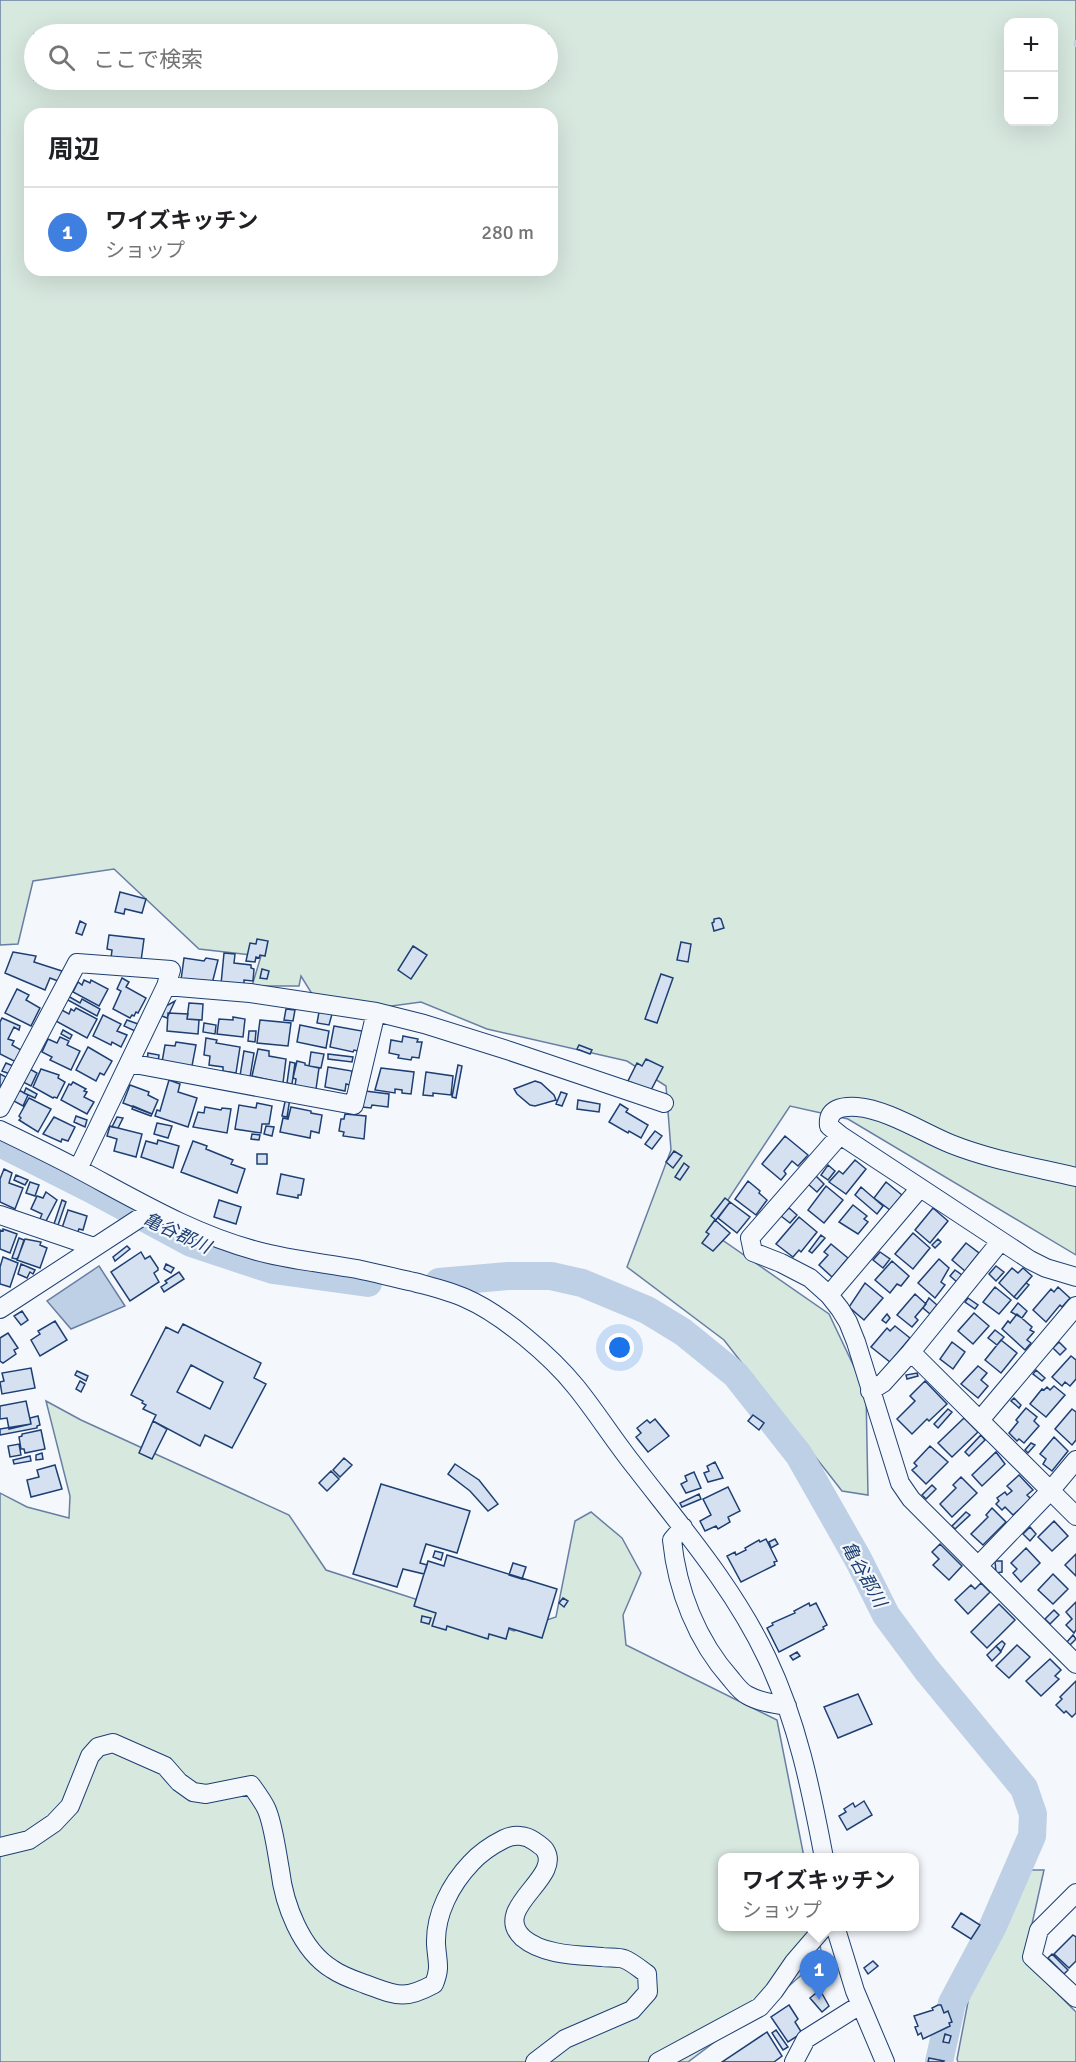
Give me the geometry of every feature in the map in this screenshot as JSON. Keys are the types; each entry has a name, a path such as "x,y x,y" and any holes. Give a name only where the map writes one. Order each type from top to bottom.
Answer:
{"street":[{"path":"0,1108 77,963 171,970 166,986 78,1169"},
{"path":"166,986 250,993 376,1012 424,1024 510,1051 664,1103"},
{"path":"129,1063 354,1105 376,1012"},
{"path":"1076,1177 977,1153 881,1113 858,1107 843,1106 831,1113 828,1119 829,1126 840,1135 1000,1242 1046,1269 1076,1277"},
{"path":"0,1130 192,1229 259,1252 304,1262 357,1269 437,1288 466,1298 496,1316 544,1355 575,1386 629,1460 696,1543 747,1620 767,1657 787,1706 806,1771 823,1853"},
{"path":"840,1135 750,1238 753,1252 798,1270 829,1295 848,1322 900,1483 911,1499 1076,1664"},
{"path":"829,1295 920,1188"},
{"path":"4,1301 152,1210"},
{"path":"0,1215 94,1246"},
{"path":"870,1391 884,1383 1000,1242"},
{"path":"980,1420 1076,1306"},
{"path":"911,1352 1076,1516"},
{"path":"978,1566 1050,1491 1076,1460"},
{"path":"683,1527 672,1540 674,1559 684,1598 701,1636 722,1670 746,1695 787,1706"},
{"path":"0,1847 29,1840 54,1823 70,1806 90,1756 98,1747 113,1743 165,1766 178,1782 193,1792 206,1794 251,1785 267,1809 278,1855 282,1890 306,1944 329,1968 345,1977 396,1996 417,1994 434,1984 439,1971 436,1943 439,1920 458,1878 473,1860 492,1845 512,1835 530,1838 545,1850 548,1861 544,1872 514,1916 516,1928 523,1937 546,1950 571,1955 624,1959 647,1974 648,1992 632,2010 565,2039 535,2062"},
{"path":"1076,1893 1039,1930 1032,1957 1076,1998"},
{"path":"658,2062 760,2007 821,1931"},
{"path":"837,1931 860,2005 885,2062"},
{"path":"794,2062 807,2039 860,2005"}],"shaded area":[{"path":"0,0 1076,0 1076,1255 848,1119 790,1106 708,1230 829,1314 866,1392 868,1495 842,1491 724,1340 627,1267 671,1150 666,1086 627,1061 487,1029 421,1002 325,1015 301,976 299,986 252,986 261,956 199,949 114,869 33,881 18,944 0,945"},
{"path":"46,1401 81,1420 289,1515 326,1570 514,1631 556,1617 575,1521 591,1512 622,1538 641,1573 623,1615 626,1645 777,1720 803,1853 718,1853 718,1931 818,1931 822,1957 790,1985 688,2062 0,2062 0,1493 27,1507 69,1518 70,1496"},
{"path":"1024,1870 1044,1870 1024,1960 1076,2012 1076,2062 958,2062 972,1981"}],"water":[{"path":"99,1266 125,1306 71,1329 47,1301"}],"building":[{"path":"120,892 146,899 142,913 125,909 124,914 115,912"},
{"path":"719,918 724,928 714,931 712,923 714,919"},
{"path":"80,921 86,924 82,935 76,933"},
{"path":"109,935 144,939 141,961 111,958 112,950 107,949"},
{"path":"257,939 268,941 265,956 256,957 255,962 246,961 250,943 256,944"},
{"path":"681,942 691,944 688,962 677,960"},
{"path":"413,946 427,955 411,979 398,970"},
{"path":"13,952 36,956 34,962 62,971 58,981 50,978 45,990 5,973"},
{"path":"224,953 235,954 234,963 251,965 254,969 253,981 244,980 244,987 221,984"},
{"path":"184,958 204,961 206,958 218,960 212,984 181,980"},
{"path":"262,969 269,971 267,979 260,978"},
{"path":"661,974 673,978 657,1023 645,1019"},
{"path":"122,978 129,982 126,987 146,998 138,1013 136,1012 130,1018 113,1009 121,991 117,989"},
{"path":"84,980 90,983 91,980 108,989 99,1006 73,992 78,982 82,985"},
{"path":"17,989 29,995 26,1000 40,1008 31,1026 5,1013"},
{"path":"68,996 80,1003 82,999 100,1009 97,1016 66,999"},
{"path":"175,1001 167,1018 162,1016 166,1006"},
{"path":"189,1003 203,1004 202,1020 187,1019"},
{"path":"76,1008 97,1019 87,1038 54,1020 60,1009 69,1014 71,1009 74,1011"},
{"path":"286,1009 295,1010 293,1021 284,1020"},
{"path":"319,1012 332,1014 329,1025 317,1023"},
{"path":"168,1013 188,1014 187,1019 199,1020 198,1034 167,1031"},
{"path":"103,1015 121,1024 117,1031 127,1035 121,1047 93,1036"},
{"path":"233,1017 245,1019 243,1037 217,1034 219,1019 233,1020"},
{"path":"2,1018 20,1026 19,1030 14,1027 8,1039 14,1041 12,1045 21,1050 16,1062 0,1054"},
{"path":"127,1020 138,1024 135,1031 124,1026"},
{"path":"260,1020 291,1023 288,1046 257,1043"},
{"path":"204,1023 216,1025 215,1034 203,1032"},
{"path":"300,1025 329,1031 326,1048 297,1042"},
{"path":"334,1026 362,1031 358,1051 330,1047"},
{"path":"63,1030 72,1035 70,1039 61,1034"},
{"path":"249,1031 256,1031 255,1042 248,1041"},
{"path":"403,1036 422,1042 419,1058 412,1057 411,1060 398,1058 399,1055 389,1053 391,1040 402,1042"},
{"path":"60,1037 69,1041 67,1045 80,1051 71,1070 50,1060 52,1057 42,1052 48,1039 57,1043"},
{"path":"206,1038 217,1040 216,1043 240,1047 236,1073 223,1071 223,1067 209,1065 210,1056 204,1055"},
{"path":"176,1042 196,1045 192,1066 162,1062 165,1045 175,1046"},
{"path":"579,1045 592,1050 590,1054 577,1049"},
{"path":"88,1047 112,1061 104,1075 100,1073 96,1081 76,1070"},
{"path":"258,1049 269,1051 269,1056 286,1059 283,1083 252,1076"},
{"path":"244,1051 254,1053 250,1077 240,1076"},
{"path":"311,1052 324,1054 321,1068 309,1066"},
{"path":"148,1053 159,1055 158,1063 147,1062"},
{"path":"328,1054 353,1057 352,1062 328,1059"},
{"path":"646,1059 663,1067 650,1092 628,1081 637,1063 642,1066"},
{"path":"297,1061 319,1068 316,1089 295,1086 296,1079 293,1078"},
{"path":"290,1062 295,1063 292,1084 287,1083"},
{"path":"6,1063 13,1066 10,1074 2,1071"},
{"path":"458,1065 462,1066 456,1098 452,1097"},
{"path":"328,1067 352,1071 350,1085 346,1084 345,1091 325,1087"},
{"path":"28,1068 37,1073 31,1086 21,1081"},
{"path":"381,1068 414,1072 411,1094 395,1089 395,1093 375,1090"},
{"path":"41,1069 59,1075 58,1078 65,1082 57,1098 33,1087"},
{"path":"426,1072 453,1076 451,1095 433,1093 433,1096 423,1095"},
{"path":"0,1074 6,1077 0,1094"},
{"path":"169,1080 180,1084 178,1092 197,1098 188,1127 155,1116 157,1110 160,1111"},
{"path":"535,1081 541,1083 554,1095 556,1100 535,1106 530,1105 514,1089"},
{"path":"73,1082 86,1089 84,1097 94,1102 87,1114 61,1100 69,1084"},
{"path":"130,1085 149,1092 148,1095 158,1100 152,1114 123,1103"},
{"path":"26,1088 37,1094 35,1098 24,1093"},
{"path":"17,1089 28,1095 23,1106 12,1100"},
{"path":"365,1091 389,1094 388,1107 372,1105 371,1108 362,1107"},
{"path":"561,1092 567,1094 562,1106 556,1104"},
{"path":"286,1097 290,1098 287,1117 282,1116"},
{"path":"29,1098 51,1109 38,1132 19,1120"},
{"path":"578,1100 600,1104 599,1112 577,1109"},
{"path":"257,1103 272,1106 269,1124 262,1124 261,1133 235,1129 239,1105 256,1108"},
{"path":"620,1104 628,1109 626,1112 648,1125 641,1138 609,1122"},
{"path":"133,1106 152,1114 151,1116 132,1109"},
{"path":"205,1107 231,1109 227,1133 193,1127 198,1112 204,1113"},
{"path":"291,1107 322,1115 319,1133 311,1131 310,1138 280,1132 283,1118 288,1119"},
{"path":"345,1114 366,1116 364,1139 343,1136 344,1132 339,1131 341,1119 344,1119"},
{"path":"76,1116 87,1120 85,1127 74,1122"},
{"path":"54,1117 75,1127 68,1141 62,1139 61,1142 43,1134"},
{"path":"117,1117 123,1118 118,1128 112,1127"},
{"path":"157,1123 172,1126 168,1138 154,1134"},
{"path":"110,1126 142,1134 136,1157 114,1151 117,1139 107,1136"},
{"path":"266,1126 274,1127 272,1136 264,1134"},
{"path":"655,1131 662,1136 652,1149 645,1144"},
{"path":"252,1134 260,1135 259,1140 251,1139"},
{"path":"785,1136 808,1155 798,1166 792,1161 784,1171 786,1174 781,1180 762,1164"},
{"path":"158,1140 179,1146 173,1168 141,1157 146,1141 157,1144"},
{"path":"193,1141 233,1160 231,1164 245,1169 237,1193 181,1172"},
{"path":"674,1151 682,1156 673,1168 666,1162"},
{"path":"257,1154 267,1154 267,1164 257,1164"},
{"path":"855,1160 866,1169 846,1194 829,1182 839,1171 843,1174"},
{"path":"684,1163 689,1167 680,1180 675,1177"},
{"path":"828,1165 835,1171 828,1180 821,1175"},
{"path":"4,1169 12,1173 9,1183 23,1188 15,1209 0,1202 0,1179"},
{"path":"281,1174 304,1179 301,1195 298,1195 298,1198 277,1194"},
{"path":"16,1175 28,1180 25,1185 14,1180"},
{"path":"815,1175 824,1184 817,1192 808,1184"},
{"path":"748,1181 767,1200 756,1215 735,1199"},
{"path":"30,1182 39,1185 35,1196 26,1193"},
{"path":"886,1182 902,1195 890,1210 874,1198"},
{"path":"826,1186 843,1200 824,1223 808,1210"},
{"path":"861,1187 883,1206 877,1214 855,1195"},
{"path":"46,1192 57,1200 46,1221 40,1219 42,1214 31,1209 37,1196 43,1198"},
{"path":"725,1198 730,1202 716,1220 711,1216"},
{"path":"62,1200 66,1202 57,1228 53,1227"},
{"path":"219,1200 241,1207 236,1224 214,1217"},
{"path":"730,1202 750,1217 737,1233 718,1218"},
{"path":"853,1205 867,1216 864,1219 868,1222 858,1234 839,1222"},
{"path":"789,1208 797,1215 790,1223 781,1216"},
{"path":"933,1208 948,1221 930,1243 915,1230"},
{"path":"68,1210 87,1216 83,1230 79,1229 77,1234 62,1228"},
{"path":"799,1217 817,1232 801,1252 799,1250 793,1257 776,1244"},
{"path":"715,1220 730,1233 713,1251 702,1243 709,1234 706,1232"},
{"path":"3,1229 17,1234 10,1253 0,1249 0,1230 3,1231"},
{"path":"913,1233 930,1248 913,1269 895,1254"},
{"path":"821,1235 825,1238 812,1253 809,1251"},
{"path":"19,1238 24,1240 16,1259 12,1258"},
{"path":"25,1239 41,1242 40,1245 47,1248 40,1268 17,1260"},
{"path":"938,1239 941,1242 935,1248 932,1245"},
{"path":"966,1243 979,1253 965,1271 952,1260"},
{"path":"831,1244 848,1258 832,1277 819,1265 828,1255 824,1252"},
{"path":"127,1246 130,1249 115,1261 113,1257"},
{"path":"141,1252 145,1259 150,1256 158,1268 154,1273 159,1282 130,1301 111,1272"},
{"path":"880,1252 890,1259 883,1268 873,1260"},
{"path":"3,1257 18,1263 10,1287 0,1284 0,1267"},
{"path":"939,1259 949,1268 941,1282 945,1285 935,1298 918,1283"},
{"path":"892,1261 909,1276 901,1286 897,1284 890,1293 875,1280"},
{"path":"21,1264 35,1270 33,1274 30,1272 27,1278 18,1274"},
{"path":"166,1264 174,1268 171,1273 164,1269"},
{"path":"996,1266 1004,1272 996,1281 989,1274"},
{"path":"1012,1268 1018,1273 1023,1268 1032,1276 1014,1297 999,1283"},
{"path":"955,1270 962,1275 957,1282 950,1276"},
{"path":"179,1272 184,1279 164,1292 161,1287 167,1283 165,1281"},
{"path":"865,1283 883,1298 864,1320 849,1307"},
{"path":"1026,1283 1029,1285 1017,1299 1014,1297"},
{"path":"995,1287 1011,1300 999,1314 983,1302"},
{"path":"1058,1287 1070,1298 1062,1307 1060,1305 1046,1322 1033,1310 1051,1289 1054,1292"},
{"path":"915,1294 926,1304 915,1317 918,1320 912,1327 897,1315"},
{"path":"929,1298 937,1305 930,1314 923,1308"},
{"path":"968,1298 978,1305 975,1309 965,1302"},
{"path":"1018,1303 1027,1311 1022,1318 1011,1312"},
{"path":"22,1311 28,1320 21,1325 14,1316"},
{"path":"974,1313 989,1326 973,1344 958,1331"},
{"path":"887,1314 890,1318 886,1323 882,1320"},
{"path":"1017,1314 1032,1327 1030,1330 1034,1332 1027,1340 1031,1343 1025,1350 1002,1329"},
{"path":"55,1321 67,1340 40,1356 31,1340 40,1334 38,1331"},
{"path":"183,1324 261,1363 254,1378 266,1384 232,1448 205,1435 200,1446 153,1421 156,1415 143,1409 146,1405 142,1403 143,1401 131,1395 166,1327 178,1333","holes":["191,1365 223,1382 210,1409 177,1392"]},
{"path":"895,1326 910,1338 890,1362 871,1347 887,1328 890,1331"},
{"path":"995,1330 1004,1337 997,1345 988,1338"},
{"path":"8,1333 18,1348 14,1350 16,1354 3,1363 0,1361 0,1338"},
{"path":"1001,1340 1017,1353 1001,1373 985,1360"},
{"path":"952,1342 965,1352 953,1369 940,1359"},
{"path":"1059,1342 1066,1349 1060,1355 1053,1348"},
{"path":"1071,1356 1076,1360 1076,1379 1070,1386 1065,1382 1062,1386 1052,1377"},
{"path":"978,1366 987,1373 981,1380 988,1386 978,1398 961,1384"},
{"path":"31,1368 35,1388 2,1394 0,1382 4,1381 2,1373"},
{"path":"1036,1370 1045,1378 1042,1381 1033,1374"},
{"path":"77,1371 88,1376 86,1381 75,1375"},
{"path":"917,1373 918,1376 907,1379 906,1375"},
{"path":"80,1381 85,1384 81,1392 76,1389"},
{"path":"925,1381 947,1404 912,1434 897,1419 915,1401 910,1396"},
{"path":"1054,1386 1065,1395 1046,1417 1030,1404 1042,1389 1047,1387 1050,1390"},
{"path":"1014,1398 1021,1405 1019,1408 1011,1401"},
{"path":"26,1401 31,1424 9,1429 7,1418 0,1419 0,1406"},
{"path":"1026,1408 1037,1417 1034,1421 1039,1426 1024,1443 1019,1439 1017,1441 1009,1433"},
{"path":"948,1409 952,1412 938,1428 934,1424"},
{"path":"1072,1409 1076,1412 1076,1440 1072,1445 1055,1429"},
{"path":"753,1415 764,1423 759,1430 748,1421"},
{"path":"38,1416 40,1425 37,1428 0,1435 0,1429 31,1424 30,1418"},
{"path":"964,1418 978,1432 952,1457 938,1443"},
{"path":"655,1419 669,1436 648,1452 636,1437 641,1433 637,1428 647,1420 650,1423"},
{"path":"153,1421 167,1429 152,1459 139,1453"},
{"path":"41,1430 45,1449 25,1453 24,1449 21,1449 19,1437 22,1434"},
{"path":"981,1435 985,1440 969,1456 965,1452"},
{"path":"1054,1437 1068,1451 1052,1471 1043,1464 1046,1459 1040,1454"},
{"path":"1031,1443 1035,1445 1028,1453 1025,1450"},
{"path":"19,1444 21,1455 10,1457 8,1446"},
{"path":"930,1446 948,1462 926,1484 912,1470 917,1466 914,1463"},
{"path":"996,1452 1005,1464 982,1486 972,1475"},
{"path":"42,1453 43,1459 36,1460 36,1455"},
{"path":"30,1456 31,1461 14,1464 13,1460"},
{"path":"344,1458 352,1465 340,1477 333,1470"},
{"path":"715,1462 723,1478 708,1482 704,1473 709,1471 707,1466"},
{"path":"455,1464 479,1480 498,1504 488,1511 470,1491 448,1474"},
{"path":"55,1465 62,1489 31,1497 27,1480 39,1477 37,1470"},
{"path":"331,1471 339,1479 327,1491 319,1483"},
{"path":"694,1472 701,1488 686,1493 681,1484 687,1481 685,1476"},
{"path":"1019,1475 1033,1490 1027,1495 1031,1499 1013,1515 1005,1507 1002,1510 996,1504 999,1501 997,1498 1005,1492 1007,1495 1012,1491 1007,1486"},
{"path":"961,1477 977,1493 952,1517 940,1504 956,1488 953,1485"},
{"path":"381,1484 470,1511 457,1553 426,1544 420,1563 427,1565 424,1574 403,1569 397,1587 353,1574"},
{"path":"932,1485 936,1489 926,1499 922,1495"},
{"path":"728,1487 740,1511 728,1517 730,1522 718,1529 716,1526 705,1531 700,1521 711,1515 703,1499"},
{"path":"699,1494 701,1499 682,1507 680,1503"},
{"path":"992,1508 1006,1522 983,1545 971,1534 988,1517 986,1515"},
{"path":"966,1512 970,1515 955,1529 952,1526"},
{"path":"1054,1521 1068,1536 1052,1551 1038,1537"},
{"path":"1030,1527 1036,1534 1030,1541 1023,1534"},
{"path":"766,1539 777,1561 774,1562 775,1565 741,1582 727,1556 735,1552 736,1555 759,1540 760,1542"},
{"path":"775,1539 778,1544 771,1548 769,1542"},
{"path":"940,1544 962,1566 949,1580 933,1565 939,1559 932,1552"},
{"path":"1026,1548 1040,1563 1021,1582 1013,1573 1017,1569 1011,1563"},
{"path":"435,1551 443,1553 441,1560 433,1557"},
{"path":"1076,1554 1076,1576 1065,1565"},
{"path":"447,1555 557,1589 542,1638 509,1628 506,1639 489,1634 488,1639 447,1626 446,1630 432,1626 436,1613 414,1606 428,1561 444,1566"},
{"path":"995,1561 1002,1561 1002,1572 996,1573"},
{"path":"513,1563 526,1567 522,1579 509,1575"},
{"path":"1053,1574 1068,1589 1053,1604 1038,1590"},
{"path":"981,1583 990,1592 968,1614 955,1600 971,1585 975,1589"},
{"path":"563,1598 568,1601 564,1607 559,1603"},
{"path":"1076,1602 1076,1630 1074,1633 1066,1625 1072,1619 1066,1612"},
{"path":"809,1603 810,1606 816,1603 827,1625 823,1627 824,1629 779,1652 767,1628"},
{"path":"999,1604 1015,1620 987,1648 971,1632"},
{"path":"1054,1610 1059,1615 1050,1624 1045,1619"},
{"path":"422,1616 431,1618 429,1624 421,1622"},
{"path":"1073,1635 1076,1639 1070,1645 1067,1642"},
{"path":"1002,1641 1005,1644 1001,1651 996,1646"},
{"path":"1017,1645 1030,1657 1009,1678 996,1666"},
{"path":"996,1646 1001,1652 992,1661 987,1655"},
{"path":"797,1652 800,1656 793,1660 790,1656"},
{"path":"1050,1659 1061,1670 1055,1676 1059,1679 1041,1696 1026,1681"},
{"path":"1076,1681 1076,1713 1072,1717 1056,1705 1062,1699 1060,1697"},
{"path":"858,1694 872,1724 838,1738 824,1707"},
{"path":"864,1801 872,1815 847,1830 839,1816 846,1812 844,1809 853,1803 855,1807"},
{"path":"961,1913 980,1925 971,1939 952,1927"},
{"path":"1073,1935 1076,1937 1076,1961 1069,1968 1054,1954"},
{"path":"1052,1954 1068,1970 1064,1974 1048,1958"},
{"path":"873,1961 878,1966 868,1974 864,1968"},
{"path":"820,1990 829,2006 822,2012 810,1998"},
{"path":"789,2005 798,2019 795,2022 802,2033 788,2042 771,2017"},
{"path":"941,2005 944,2013 948,2011 952,2022 949,2023 950,2026 923,2039 921,2033 918,2035 915,2027 918,2026 914,2016 933,2010 932,2008"},
{"path":"776,2030 788,2047 783,2050 772,2033"},
{"path":"767,2032 782,2056 774,2062 722,2062"},
{"path":"945,2034 951,2036 949,2043 943,2042"},
{"path":"929,2058 944,2061 928,2062"}],"waterway":[{"name":"亀谷郡川","path":"0,1143 191,1243 273,1270 368,1283"},
{"name":"亀谷郡川","path":"439,1282 508,1276 551,1276 582,1283 647,1310 683,1332 736,1375 799,1455 858,1559 886,1615 926,1669 1024,1788 1033,1814 1032,1836 993,1926 952,2003 939,2062"}],"place":[{"name":"ワイズキッチン","path":"819,2000"}]}
